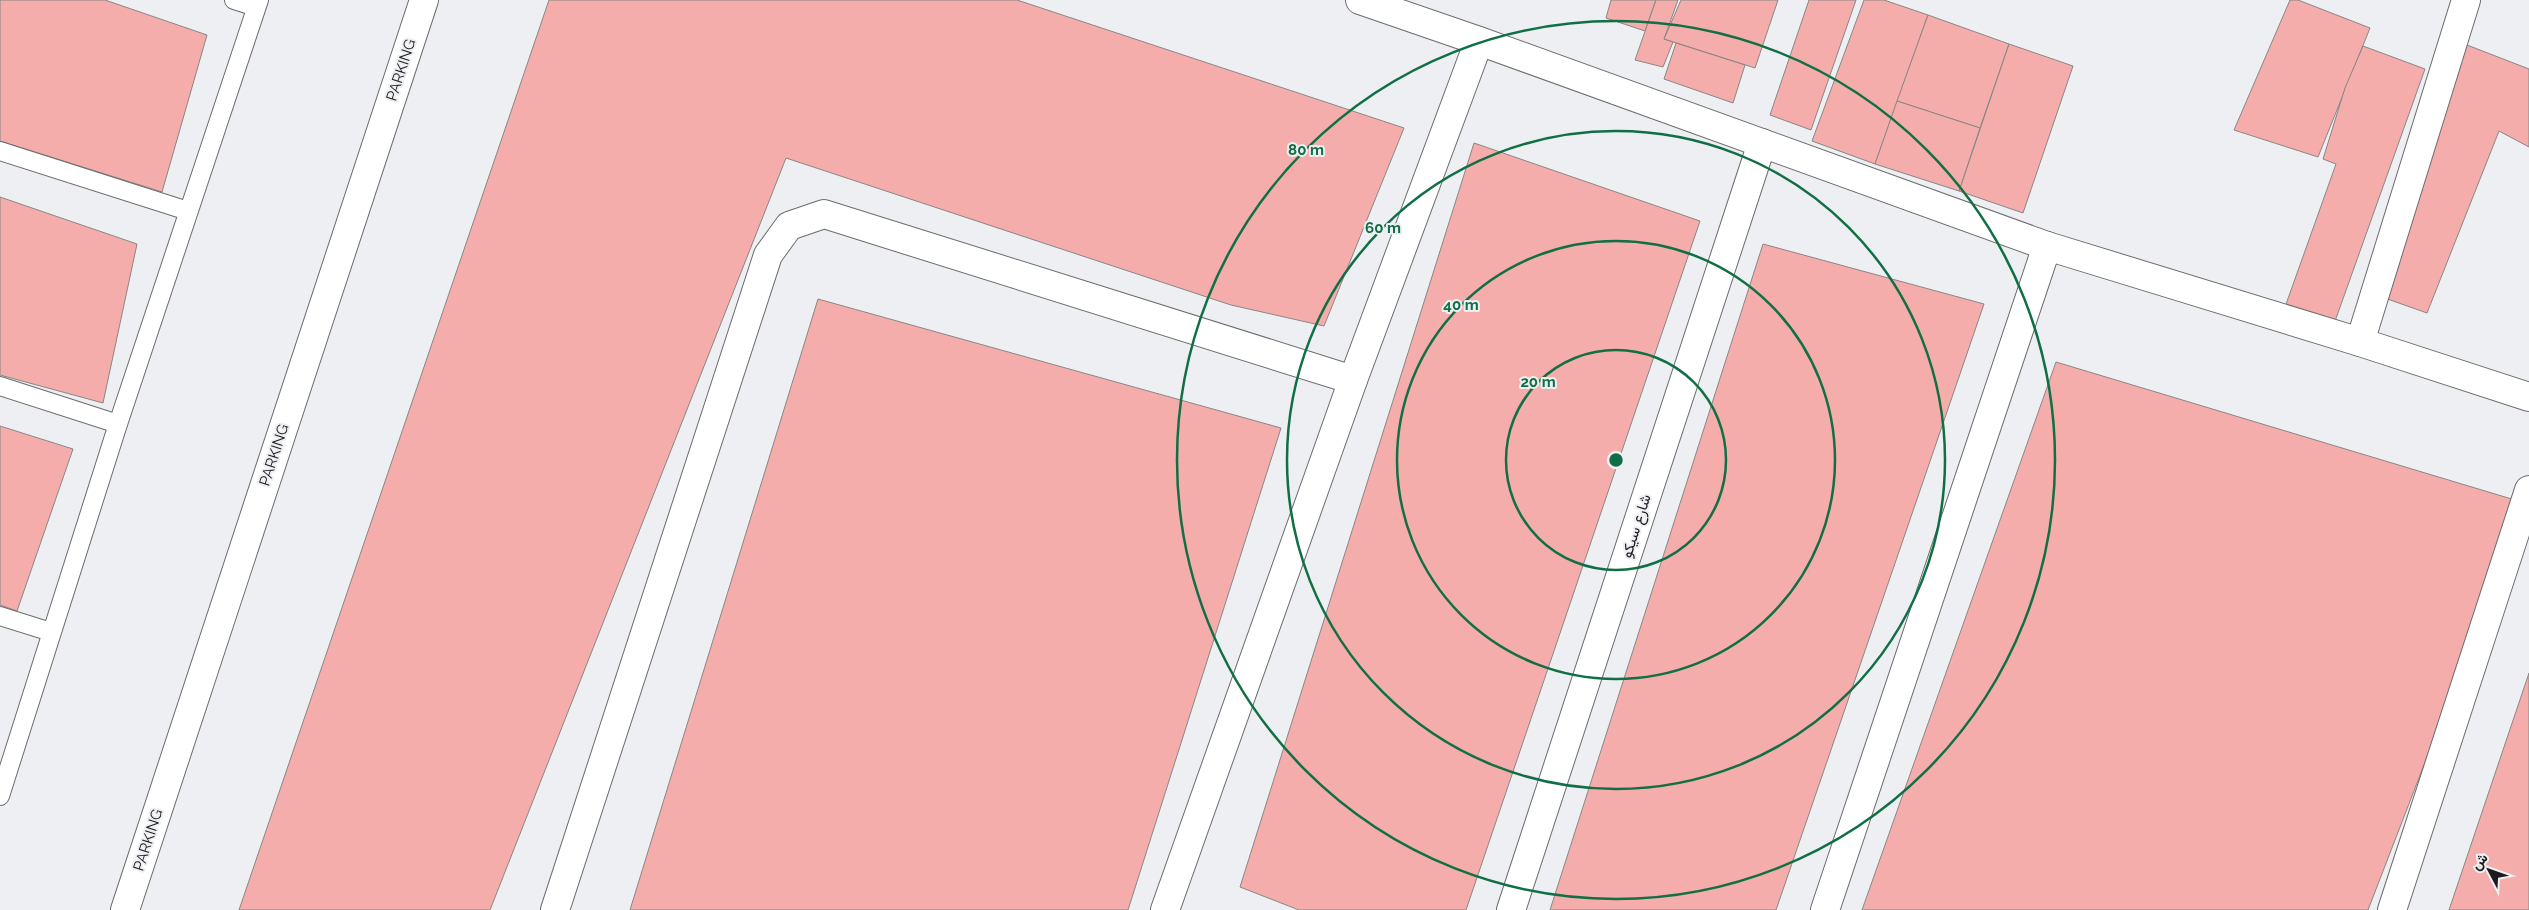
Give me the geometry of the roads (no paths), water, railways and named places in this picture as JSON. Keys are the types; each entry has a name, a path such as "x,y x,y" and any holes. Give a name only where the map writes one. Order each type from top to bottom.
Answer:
{"street":[{"name":"PARKING","path":"125,910 424,0"},
{"path":"1360,0 1479,41 2047,246 2360,342 2529,397"},
{"path":"2360,342 2466,0"},
{"path":"1166,910 1353,380 1479,41"},
{"name":"شارع سيكو","path":"1511,910 1762,143"},
{"path":"555,910 768,255 789,226 824,214 1353,380"},
{"path":"1825,910 2047,246"},
{"path":"2392,910 2529,490"}],"lane":[{"path":"0,796 118,424 257,4 234,0"},
{"path":"0,151 188,211"},
{"path":"0,386 118,424"},
{"path":"0,616 51,632"}]}
